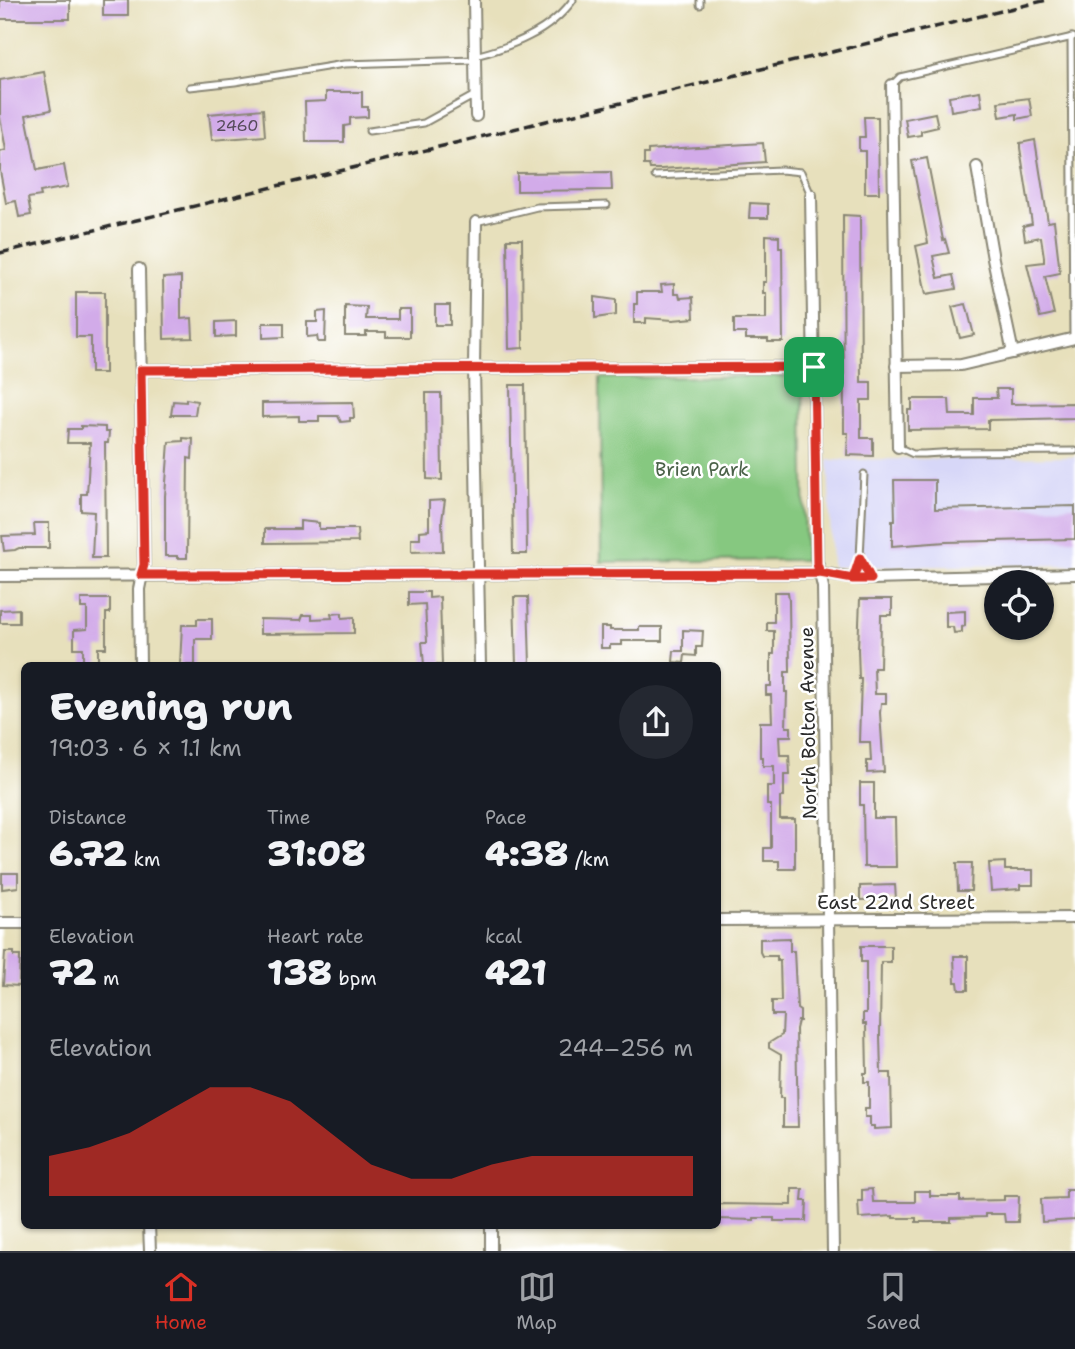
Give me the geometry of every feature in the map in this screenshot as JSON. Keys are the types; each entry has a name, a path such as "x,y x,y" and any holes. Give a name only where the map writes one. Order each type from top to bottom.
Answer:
{"street":[{"path":"474,0 476,116"},
{"path":"892,85 898,447"},
{"path":"977,167 1013,353"},
{"name":"North Bolton Avenue","path":"811,195 817,561 824,600 833,1251"},
{"path":"476,222 474,368 480,662"},
{"path":"139,269 144,565 139,589 140,662"},
{"path":"896,366 961,365 1074,339"},
{"path":"141,370 814,367"},
{"path":"0,576 820,573 853,579 871,579 1075,574"},
{"name":"East 22nd Street","path":"721,920 1075,918"},
{"path":"0,923 21,923"},
{"path":"149,1229 150,1251"},
{"path":"491,1229 491,1251"}],"lane":[{"path":"190,87 344,64 475,58 506,48 538,32 573,0"},
{"path":"892,85 901,78 1073,37 1074,339"},
{"path":"369,131 424,123 475,94"},
{"path":"655,176 781,170 801,172 811,195"},
{"path":"476,222 537,207 607,205"},
{"path":"898,447 924,454 1075,452"},
{"path":"853,579 860,558 864,474"},
{"path":"860,558 871,579"}],"shaded area":[{"path":"1075,457 1075,565 832,567 828,460"}],"green space":[{"name":"Brien Park","path":"800,376 803,384 805,560 601,562 600,378"}],"building":[{"path":"0,0 70,0 70,19 0,19"},
{"path":"103,0 128,0 128,16 103,16"},
{"path":"44,72 51,110 26,115 37,170 64,165 68,187 40,192 41,196 28,198 31,215 19,217 16,201 6,203 0,171 0,152 6,150 0,117 0,80"},
{"path":"980,91 982,106 951,111 949,96"},
{"path":"326,92 362,92 362,107 368,107 368,117 350,118 350,125 344,126 344,142 306,142 305,102 326,101"},
{"path":"1029,98 1032,116 1017,119 1017,114 1000,117 998,102"},
{"path":"263,109 265,136 212,140 209,114"},
{"path":"935,113 938,127 921,131 921,135 908,137 905,119"},
{"path":"864,117 878,117 879,193 865,193 865,151 859,151 859,137 865,137"},
{"path":"1035,140 1048,222 1054,221 1060,273 1045,276 1054,314 1040,317 1027,264 1044,262 1044,257 1041,237 1025,240 1023,226 1032,224 1020,148 1020,143"},
{"path":"763,143 765,162 661,169 650,169 649,165 644,165 644,154 648,154 648,150"},
{"path":"927,158 943,240 945,239 949,253 933,256 938,278 953,275 956,289 926,294 916,246 928,243 912,161"},
{"path":"611,172 612,190 517,191 517,173"},
{"path":"750,203 768,204 768,218 749,218"},
{"path":"843,215 860,216 861,382 871,382 871,400 861,400 861,438 873,438 873,456 847,455 848,433 844,433"},
{"path":"766,235 779,236 779,247 782,247 783,342 746,339 746,333 734,333 734,319 766,319 766,293 763,293 763,282 766,282"},
{"path":"507,239 522,239 523,348 509,349"},
{"path":"181,277 181,319 192,318 193,338 164,339 163,278"},
{"path":"674,284 674,294 679,294 680,298 693,297 694,318 646,318 646,323 634,323 637,292 662,292 661,285"},
{"path":"76,292 105,292 105,373 91,373 91,337 76,337"},
{"path":"595,297 616,300 616,315 595,318"},
{"path":"966,304 974,335 960,338 952,307"},
{"path":"435,305 450,305 450,325 435,325"},
{"path":"345,306 367,307 366,319 398,319 398,309 410,309 410,337 386,337 386,332 345,336"},
{"path":"326,311 325,342 318,342 317,336 307,337 307,322 317,322 317,312"},
{"path":"236,321 236,336 216,337 216,322"},
{"path":"263,323 284,323 284,337 263,338"},
{"path":"510,385 525,385 527,554 513,554"},
{"path":"996,389 1011,389 1011,404 1075,403 1075,418 988,420 988,429 908,430 908,410 912,410 912,399 949,399 950,415 974,415 974,398 997,398"},
{"path":"426,393 441,393 442,480 427,479"},
{"path":"186,399 197,401 195,415 171,415 173,401 186,402"},
{"path":"353,402 354,418 350,418 350,421 341,422 338,416 319,416 319,421 299,421 299,416 262,417 262,403"},
{"path":"81,426 105,427 105,432 109,432 108,443 105,443 106,558 92,558 94,512 81,511 81,494 87,494 90,443 67,443 68,429 81,429"},
{"path":"183,438 193,439 192,459 188,458 187,558 177,558 165,556 165,496 169,442 183,441"},
{"path":"894,480 935,480 935,509 1075,506 1075,539 892,546 892,521 895,521"},
{"path":"445,500 442,520 443,551 411,552 411,539 420,539 420,531 429,530 429,501"},
{"path":"300,521 319,523 319,529 357,529 358,542 265,543 265,529 300,529"},
{"path":"34,523 49,523 49,548 4,551 2,536 35,535"},
{"path":"409,592 429,592 429,598 440,597 442,662 424,662 422,642 427,642 425,604 409,605"},
{"path":"774,592 788,592 789,600 790,672 785,672 785,692 786,727 791,727 791,736 779,736 780,755 789,755 790,775 784,775 780,819 795,819 795,869 779,869 779,861 764,861 764,848 771,848 771,805 767,805 767,786 774,786 774,766 763,766 763,757 760,757 760,722 772,722 771,695 766,695 766,686 771,686 771,654 774,654 774,631 767,631 767,622 774,622"},
{"path":"514,597 528,597 530,662 516,662"},
{"path":"81,599 110,599 110,613 106,613 106,648 98,648 98,662 83,662 83,648 74,648 74,630 87,629 87,608 81,608"},
{"path":"860,599 892,599 892,615 881,615 880,668 874,668 875,694 886,694 886,703 881,703 880,713 884,772 867,773 867,761 871,761 870,742 859,742"},
{"path":"19,609 19,623 0,623 0,610"},
{"path":"965,611 965,626 962,627 962,632 954,633 953,627 946,627 946,612"},
{"path":"342,613 342,618 354,617 354,633 260,634 260,619 301,620 303,615 312,615 312,619 332,618 331,614"},
{"path":"197,619 212,619 212,639 195,639 195,662 180,662 182,625 197,625"},
{"path":"601,627 610,627 610,630 639,630 639,627 662,627 662,641 622,641 622,645 601,648"},
{"path":"683,630 703,631 702,647 696,647 696,656 685,655 684,662 673,662 674,651 683,651"},
{"path":"860,783 874,783 874,818 895,818 896,867 864,867"},
{"path":"1005,862 1005,870 1033,870 1033,885 1020,885 1020,889 991,891 989,863"},
{"path":"957,863 972,863 971,891 958,891"},
{"path":"2,873 18,873 18,887 2,889"},
{"path":"895,885 896,899 860,900 860,886"},
{"path":"790,938 790,951 794,951 797,1009 800,1011 800,1021 796,1029 798,1127 783,1127 783,1098 780,1098 781,1055 769,1048 769,1043 782,1035 783,1015 772,1015 772,1001 781,1001 780,960 777,960 777,956 762,956 760,952 760,939"},
{"path":"861,946 891,946 891,962 881,962 880,1035 881,1073 891,1073 892,1128 874,1129 874,1126 870,1126 870,1117 865,1117 865,1108 869,1108 869,1082 864,1082 864,1073 867,1073 866,1024 863,1024 863,1013 866,1013 866,962 861,962"},
{"path":"5,952 14,952 14,956 20,956 19,986 3,985"},
{"path":"954,956 968,956 968,990 959,990 958,982 955,982"},
{"path":"792,1189 803,1189 802,1201 807,1201 806,1221 774,1221 774,1218 721,1219 721,1204 792,1205"},
{"path":"872,1189 873,1202 915,1202 915,1191 930,1191 930,1196 960,1196 960,1201 1004,1200 1004,1196 1019,1196 1018,1222 1005,1222 1004,1214 951,1218 951,1222 916,1222 916,1218 893,1216 859,1218 858,1201 862,1201 862,1190"},
{"path":"1066,1190 1075,1190 1075,1220 1042,1222 1041,1199 1066,1198"}],"railway":[{"path":"0,253 1047,0"}],"route":[{"path":"814,367 141,370 144,565 141,575 820,573 853,579 860,558 871,579 853,579 820,573 817,564 814,367"}]}
